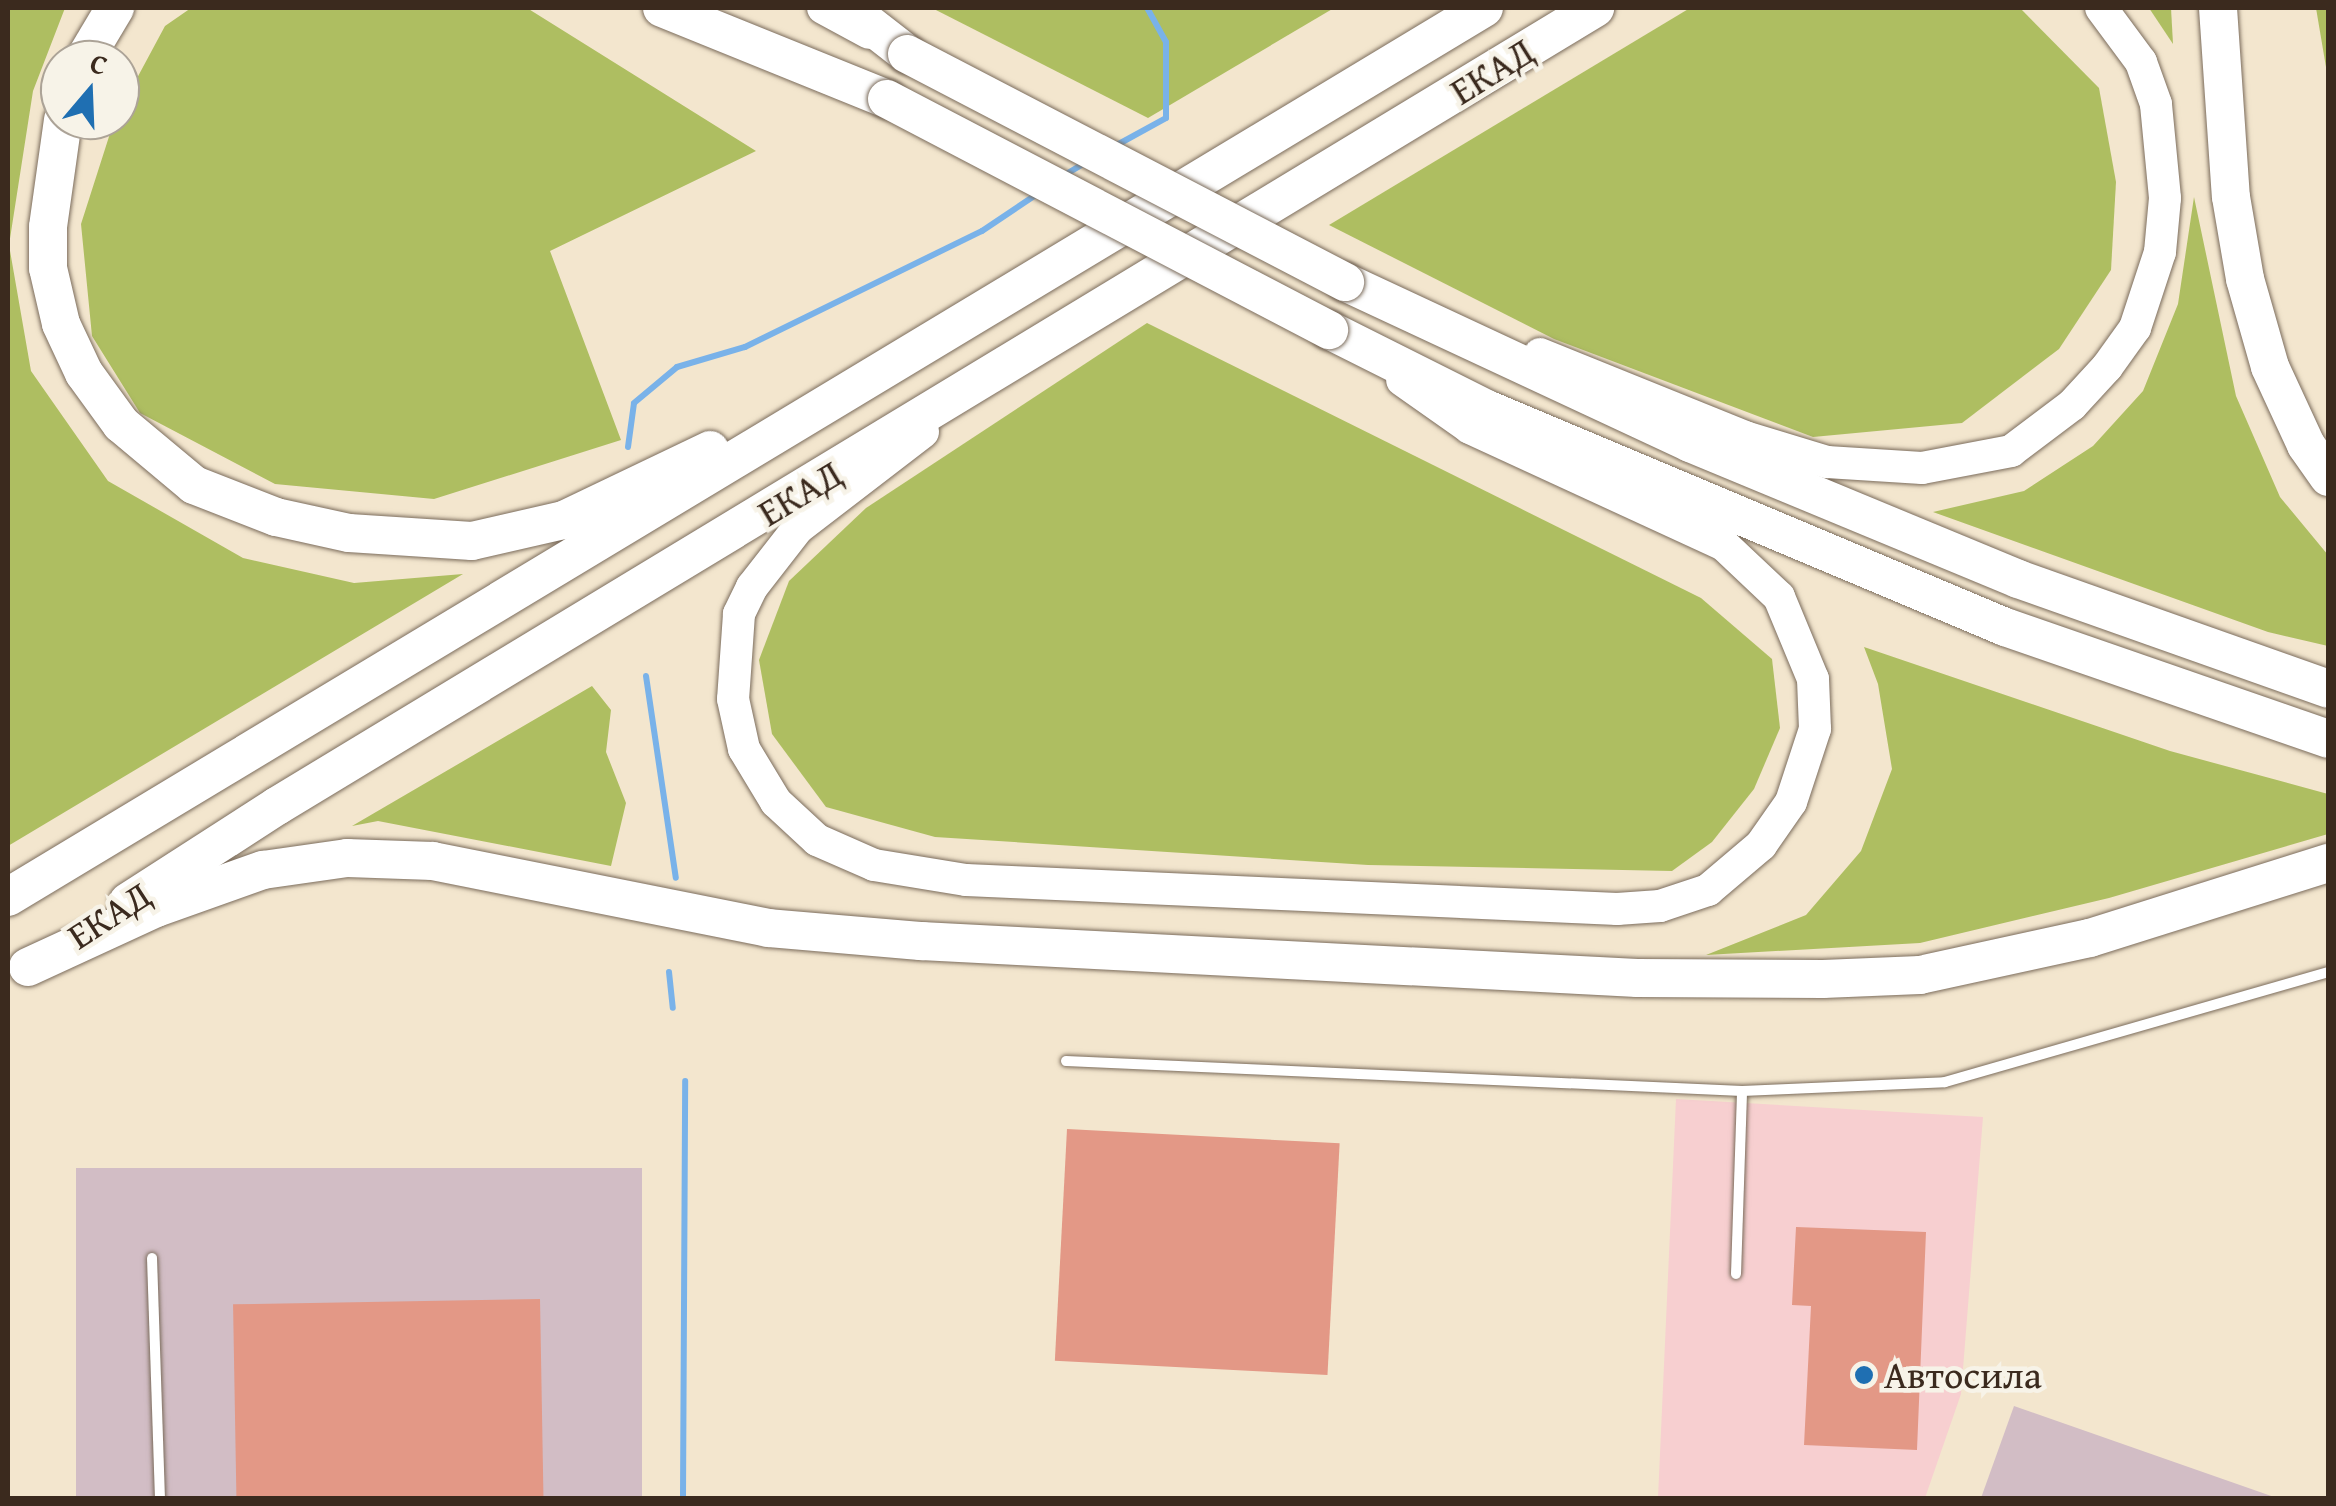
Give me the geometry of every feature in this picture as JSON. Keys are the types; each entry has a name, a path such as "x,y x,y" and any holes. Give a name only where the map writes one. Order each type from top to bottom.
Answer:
{"highway":[{"path":"96,40 115,8"},
{"path":"662,8 834,72 1489,410 2005,627 2328,739"},
{"path":"848,8 894,47 1345,282 1690,444 2018,579 2328,689"},
{"path":"1328,102 1447,8"},
{"name":"ЕКАД","path":"8,896 925,350 1484,8"},
{"name":"ЕКАД","path":"18,973 276,806 952,402 1594,8"},
{"path":"2218,8 2230,177 2245,279 2270,368 2306,446 2328,477"},
{"path":"61,140 48,268 61,324 84,373 120,424 164,465 227,501 276,517 394,540 472,541 511,534 564,520 925,350"},
{"path":"18,973 156,908 263,870 347,858 433,862 735,923 922,941 1638,978 1823,979 1920,975 2072,942 2328,862"}],"main road":[{"path":"705,8 834,72"},
{"path":"823,8 894,47"},
{"path":"1404,312 1463,322 1745,437 1827,462 1922,468 2010,451 2072,405 2107,367 2134,328 2160,252 2165,198 2156,104 2140,62 2100,8"},
{"path":"952,402 935,424 798,528 752,586 739,614 733,698 744,750 776,802 817,840 874,865 966,880 1617,908 1660,906 1708,890 1761,845 1791,802 1814,729 1812,679 1779,597 1724,545 1470,428 1364,348"}],"lane":[{"path":"1066,1062 1742,1092 1945,1082 2328,972"},
{"path":"1736,1274 1742,1092"},
{"path":"152,1258 160,1498"}],"shaded area":[{"path":"1676,1099 1983,1117 1961,1394 1925,1498 1658,1498"},
{"path":"76,1168 642,1168 642,1498 76,1498"},
{"path":"2014,1406 2277,1498 1981,1498"}],"green space":[{"path":"8,8 65,8 53,40 40,40 40,73 33,91 9,245 31,371 108,481 243,558 354,583 463,574 8,846"},
{"path":"191,8 527,8 756,151 550,251 621,440 434,499 275,484 140,413 92,336 81,224 108,140 140,140 140,73 165,26"},
{"path":"932,8 1334,8 1148,118"},
{"path":"1690,8 2020,8 2099,88 2116,182 2111,270 2059,349 1962,423 1813,437 1554,339 1329,225"},
{"path":"2149,8 2171,8 2173,44"},
{"path":"2316,8 2328,8 2328,79"},
{"path":"2194,197 2236,396 2280,497 2328,555 2328,646 2268,632 1933,512 2024,491 2093,446 2143,391 2178,304"},
{"path":"1147,323 1701,598 1772,659 1780,728 1754,789 1712,842 1672,871 1368,865 935,837 826,807 772,734 759,660 789,581 866,508"},
{"path":"1864,647 2170,751 2328,794 2328,834 2109,898 1920,943 1706,955 1806,915 1861,851 1892,769 1878,684"},
{"path":"592,686 611,710 606,752 626,803 611,866 378,821 352,826"}],"building":[{"path":"1067,1129 1340,1143 1327,1375 1055,1361"},
{"name":"Автосила","path":"1796,1227 1926,1232 1917,1450 1804,1445 1811,1306 1792,1305"},
{"path":"540,1299 543,1498 236,1498 233,1304"}],"waterway":[{"path":"1115,146 1166,118 1166,42 1147,8"},
{"path":"1063,176 1086,162"},
{"path":"628,447 634,403 677,367 745,347 982,231 1040,192"},
{"path":"646,676 676,878"},
{"path":"669,972 673,1008"},
{"path":"683,1498 685,1081"}],"place":[{"name":"Автосила","path":"1864,1375"}]}
